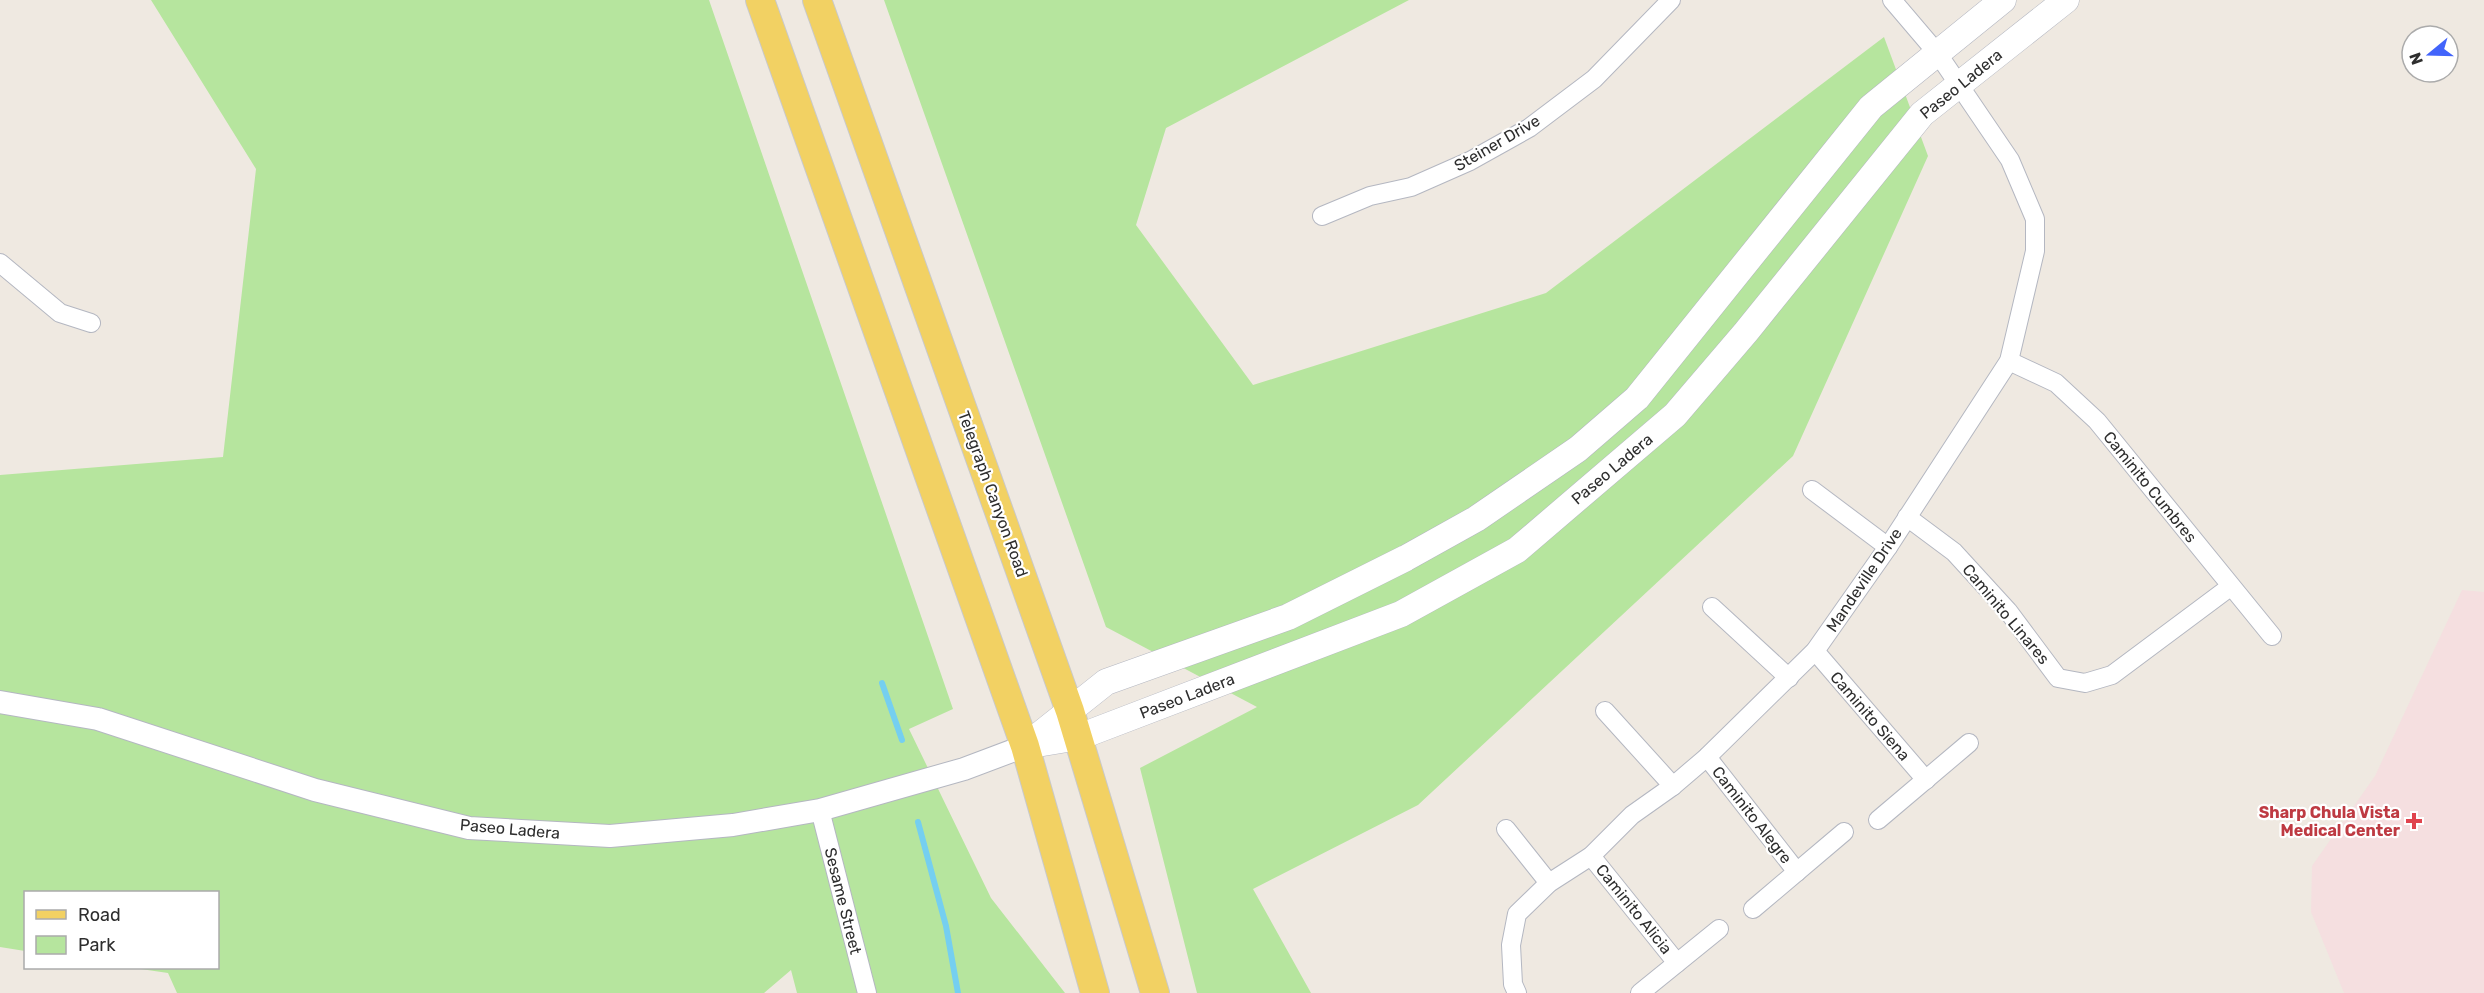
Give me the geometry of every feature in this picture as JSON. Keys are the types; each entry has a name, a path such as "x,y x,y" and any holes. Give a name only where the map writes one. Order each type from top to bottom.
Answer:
{"main road":[{"path":"760,0 1025,746 1095,993"},
{"name":"Telegraph Canyon Road","path":"816,0 1075,724 1155,993"},
{"name":"Paseo Ladera","path":"1075,724 1106,682 1288,617 1406,558 1476,519 1578,449 1637,398 1871,107 2003,0"},
{"name":"Paseo Ladera","path":"1025,746 1075,724 1401,614 1517,550 1675,415 1746,332 1922,114 1958,83 2066,0"}],"street":[{"path":"1892,0 1938,54 1958,83"},
{"name":"Steiner Drive","path":"1322,216 1370,196 1411,187 1470,161 1529,128 1594,78 1660,4"},
{"name":"Mandeville Drive","path":"1517,993 1513,984 1511,945 1517,914 1550,883 1591,856 1632,815 1707,758 1815,651 1888,547 2009,361 2035,251 2035,219 2010,160 1958,83"},
{"path":"0,263 60,313 91,323"},
{"name":"Caminito Cumbres","path":"2009,361 2056,383 2097,421 2272,636"},
{"path":"1812,490 1888,547"},
{"name":"Caminito Linares","path":"1907,517 1954,552 2008,611 2058,678 2085,683 2112,675 2230,587"},
{"path":"1712,608 1789,678"},
{"name":"Caminito Siena","path":"1815,651 1926,780"},
{"name":"Paseo Ladera","path":"0,702 98,719 315,790 468,828 610,836 733,825 820,810 964,769 1025,746"},
{"path":"1605,711 1673,786"},
{"path":"1878,820 1969,743"},
{"name":"Caminito Alegre","path":"1707,758 1797,872"},
{"name":"Sesame Street","path":"820,810 867,993"},
{"path":"1506,829 1550,883"},
{"name":"Caminito Alegre","path":"1754,909 1844,832"},
{"name":"Caminito Alicia","path":"1591,856 1677,963"},
{"name":"Caminito Alicia","path":"1640,993 1719,929"}],"shaded area":[{"name":"Sharp Chula Vista Medical Center","path":"2462,590 2484,592 2484,993 2344,993 2311,912 2312,866 2375,776"}],"green space":[{"path":"151,0 709,0 953,709 909,729 991,898 1065,993 797,993 791,970 764,993 177,993 168,973 141,969 219,969 219,891 24,891 24,951 0,947 0,475 223,457 256,169"},
{"path":"884,0 1409,0 1166,128 1136,225 1253,385 1546,293 1884,37 1928,156 1793,456 1418,805 1253,889 1311,993 1197,993 1140,768 1257,707 1106,627"}],"waterway":[{"path":"882,683 902,740"},
{"path":"918,822 946,926 958,993"}],"place":[{"name":"Sharp Chula Vista Medical Center","path":"2414,821"}]}
